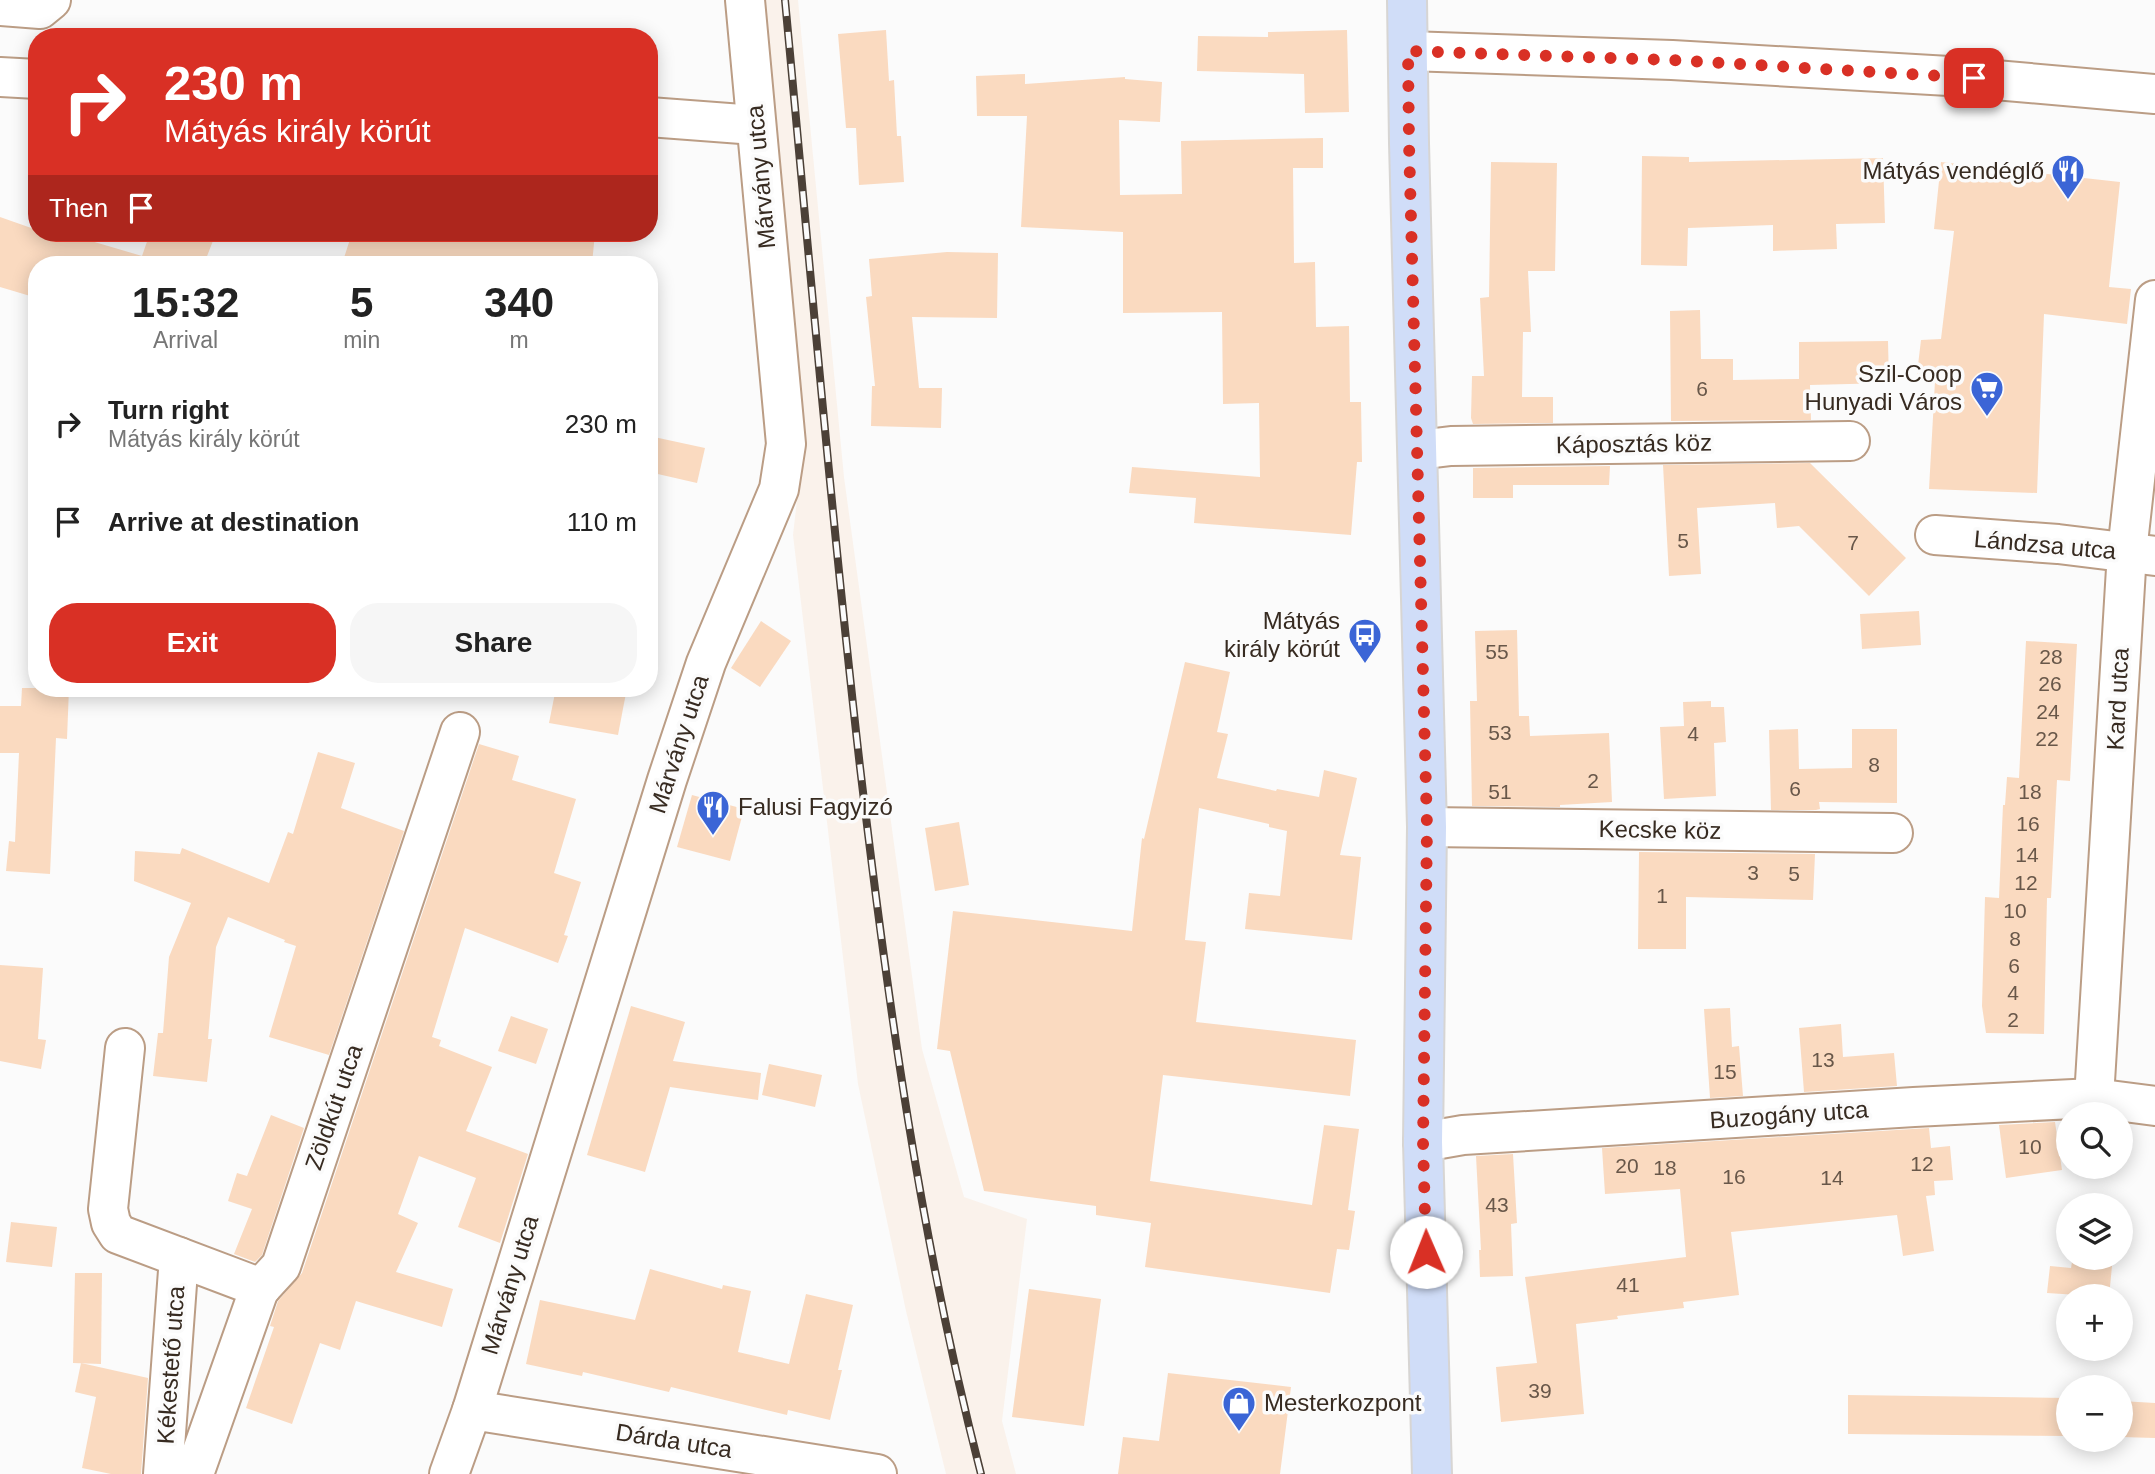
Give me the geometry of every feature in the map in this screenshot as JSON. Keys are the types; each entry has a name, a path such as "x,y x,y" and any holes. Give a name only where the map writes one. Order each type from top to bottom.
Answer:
{"main road":[{"path":"1407,0 1427,827 1423,1142 1432,1474"}],"street":[{"path":"0,6 40,9 51,0"},
{"name":"Márvány utca","path":"449,1474 472,1410 671,767 706,663 779,489 786,444 744,0"},
{"path":"1408,51 1672,60 1907,73 2155,94"},
{"path":"0,78 28,79"},
{"path":"658,118 755,125"},
{"name":"Kard utca","path":"2094,1098 2141,554 2155,300"},
{"name":"Káposztás köz","path":"1418,450 1451,446 1850,441"},
{"name":"Lándzsa utca","path":"1935,535 2058,544 2141,554"},
{"name":"Zöldkút utca","path":"194,1474 261,1288 281,1266 460,732"},
{"name":"Kecske köz","path":"1427,827 1893,833"},
{"name":"Kékestető utca","path":"125,1048 108,1209 111,1223 118,1234 261,1288"},
{"name":"Buzogány utca","path":"1423,1142 1463,1135 1900,1107 2094,1098 2155,1106"},
{"name":"Kékestető utca","path":"163,1474 178,1257"},
{"name":"Dárda utca","path":"472,1410 877,1474"}],"shaded area":[{"path":"765,0 798,0 844,477 922,1049 964,1197 1027,1219 1002,1421 1016,1474 946,1474 906,1311 858,1084 793,535 804,439"}],"building":[{"path":"886,30 889,81 894,80 897,136 901,136 904,182 859,185 856,128 846,128 838,34"},
{"path":"1347,30 1349,112 1305,113 1304,74 1197,71 1198,36 1268,37 1268,32"},
{"path":"1025,74 1025,84 1125,77 1162,82 1160,122 1119,120 1120,195 1182,194 1181,141 1323,138 1323,168 1293,168 1294,263 1315,262 1316,327 1349,326 1350,402 1361,402 1362,462 1357,462 1351,535 1194,523 1196,498 1129,493 1132,467 1260,477 1259,403 1223,404 1222,312 1123,313 1123,232 1021,227 1027,116 977,116 976,76"},
{"path":"1642,156 1689,157 1689,162 1883,158 1885,223 1836,224 1837,249 1773,251 1773,225 1688,228 1687,266 1641,265"},
{"path":"1491,162 1557,163 1555,271 1528,271 1531,332 1523,332 1522,397 1553,397 1553,423 1473,424 1471,418 1472,376 1484,376 1480,298 1489,297"},
{"path":"1941,162 2120,182 2109,287 2131,289 2127,324 2044,314 2037,493 1929,489 1935,381 1916,382 1921,340 1941,339 1954,231 1934,229"},
{"path":"0,217 28,227 28,242 95,242 142,256 28,256 28,295 0,287"},
{"path":"147,242 213,242 207,256 142,256"},
{"path":"349,242 594,242 593,256 345,256"},
{"path":"947,252 998,253 997,318 912,317 919,388 942,388 941,428 871,426 872,386 875,386 866,297 872,296 869,259"},
{"path":"1700,310 1701,359 1733,359 1733,380 1799,379 1799,342 1888,341 1889,383 1810,385 1811,420 1671,421 1670,311"},
{"path":"658,438 705,448 697,483 658,474"},
{"path":"1810,463 1906,558 1869,596 1799,526 1777,528 1775,503 1697,508 1701,574 1669,576 1663,465"},
{"path":"1610,466 1609,485 1513,485 1513,498 1473,498 1473,468"},
{"path":"1919,611 1921,645 1862,649 1860,614"},
{"path":"761,621 791,641 760,687 731,668"},
{"path":"1517,630 1519,716 1529,716 1530,736 1609,733 1612,802 1560,807 1472,806 1470,701 1477,701 1475,631"},
{"path":"2026,641 2077,644 2070,781 2057,780 2051,898 2047,898 2044,1034 1986,1033 1982,1006 1985,897 1999,898 2003,805 2007,777 2019,778"},
{"path":"1185,662 1230,672 1217,732 1228,734 1217,778 1319,797 1324,770 1357,778 1340,855 1361,857 1352,940 1245,929 1249,893 1280,896 1287,831 1269,827 1269,824 1199,808 1185,940 1206,942 1196,1022 1356,1040 1350,1096 1163,1075 1150,1181 1312,1205 1324,1125 1359,1129 1348,1210 1355,1211 1349,1250 1337,1249 1330,1293 1145,1267 1151,1223 1096,1215 1096,1206 984,1191 950,1051 937,1049 953,911 1132,931 1142,838 1144,839"},
{"path":"22,688 28,688 28,697 69,697 67,739 56,738 50,874 6,871 9,841 15,842 19,753 0,753 0,706 21,706"},
{"path":"554,697 625,697 618,735 549,723"},
{"path":"1711,701 1711,707 1724,707 1726,742 1714,743 1716,796 1664,799 1660,727 1684,726 1683,702"},
{"path":"1798,729 1799,769 1852,768 1852,729 1897,729 1897,803 1819,802 1820,809 1816,810 1771,810 1769,730"},
{"path":"479,744 519,756 512,780 576,799 554,873 581,882 564,935 568,936 558,963 465,928 432,1037 441,1040 439,1046 492,1067 466,1131 528,1154 500,1243 458,1227 476,1178 419,1156 398,1214 418,1223 396,1272 453,1289 442,1327 356,1301 340,1350 320,1343 292,1424 246,1408 274,1327 270,1326 278,1301 302,1273"},
{"path":"318,752 355,763 341,808 404,831 329,1055 269,1037 296,946 228,917 216,947 208,1039 212,1039 207,1082 153,1076 158,1033 163,1033 169,957 191,903 134,881 135,851 180,854 182,848 269,883 288,832 293,834"},
{"path":"692,795 744,809 730,861 677,847"},
{"path":"959,822 969,885 935,891 925,828"},
{"path":"1639,852 1815,854 1813,900 1686,897 1686,949 1638,949"},
{"path":"0,965 43,968 38,1039 46,1040 41,1069 0,1061"},
{"path":"631,1006 685,1022 673,1061 761,1073 758,1100 670,1087 645,1172 587,1155"},
{"path":"1730,1008 1732,1047 1739,1046 1743,1096 1710,1098 1704,1009"},
{"path":"511,1016 548,1029 536,1064 498,1051"},
{"path":"1841,1024 1843,1057 1894,1053 1897,1086 1804,1092 1799,1028"},
{"path":"769,1064 822,1075 815,1107 762,1095"},
{"path":"271,1115 304,1128 262,1255 255,1262 234,1254 252,1209 228,1201 237,1173 247,1176"},
{"path":"2055,1122 2056,1171 2006,1178 1999,1125"},
{"path":"1929,1128 1931,1148 1950,1146 1953,1180 1934,1181 1935,1195 1926,1196 1934,1251 1903,1256 1897,1215 1731,1232 1739,1295 1683,1302 1684,1308 1576,1324 1584,1414 1501,1422 1496,1367 1537,1363 1525,1277 1686,1257 1680,1189 1605,1194 1602,1148"},
{"path":"1513,1154 1517,1223 1511,1224 1513,1276 1480,1277 1476,1156"},
{"path":"11,1222 57,1227 52,1267 6,1262"},
{"path":"2050,1266 2056,1267 2056,1270 2112,1270 2110,1284 2056,1284 2056,1294 2047,1293"},
{"path":"650,1269 722,1289 723,1285 751,1291 738,1352 789,1364 806,1294 853,1305 830,1420 788,1410 787,1415 671,1387 669,1392 583,1372 582,1376 526,1364 540,1300 635,1320"},
{"path":"75,1273 102,1273 101,1364 73,1363"},
{"path":"1029,1289 1101,1299 1084,1426 1012,1417"},
{"path":"81,1363 148,1378 141,1474 111,1474 82,1468 96,1397 75,1392"},
{"path":"1168,1373 1291,1387 1280,1474 1118,1474 1123,1437 1159,1441"},
{"path":"1848,1395 2056,1398 2056,1436 1848,1434"},
{"path":"2133,1402 2155,1403 2155,1438 2133,1437"}],"railway":[{"path":"785,0 839,576 882,945 924,1211 981,1474"}],"place":[{"name":"Mátyás vendéglő","path":"2068,201"},
{"name":"Szil-Coop Hunyadi Város","path":"1987,418"},
{"name":"Mátyás király körút","path":"1365,665"},
{"name":"Falusi Fagyizó","path":"713,837"},
{"name":"Mesterkozpont","path":"1239,1433"}],"route":[{"path":"1426,1252 1423,1142 1427,827 1408,51 1672,60 1974,78"}]}
